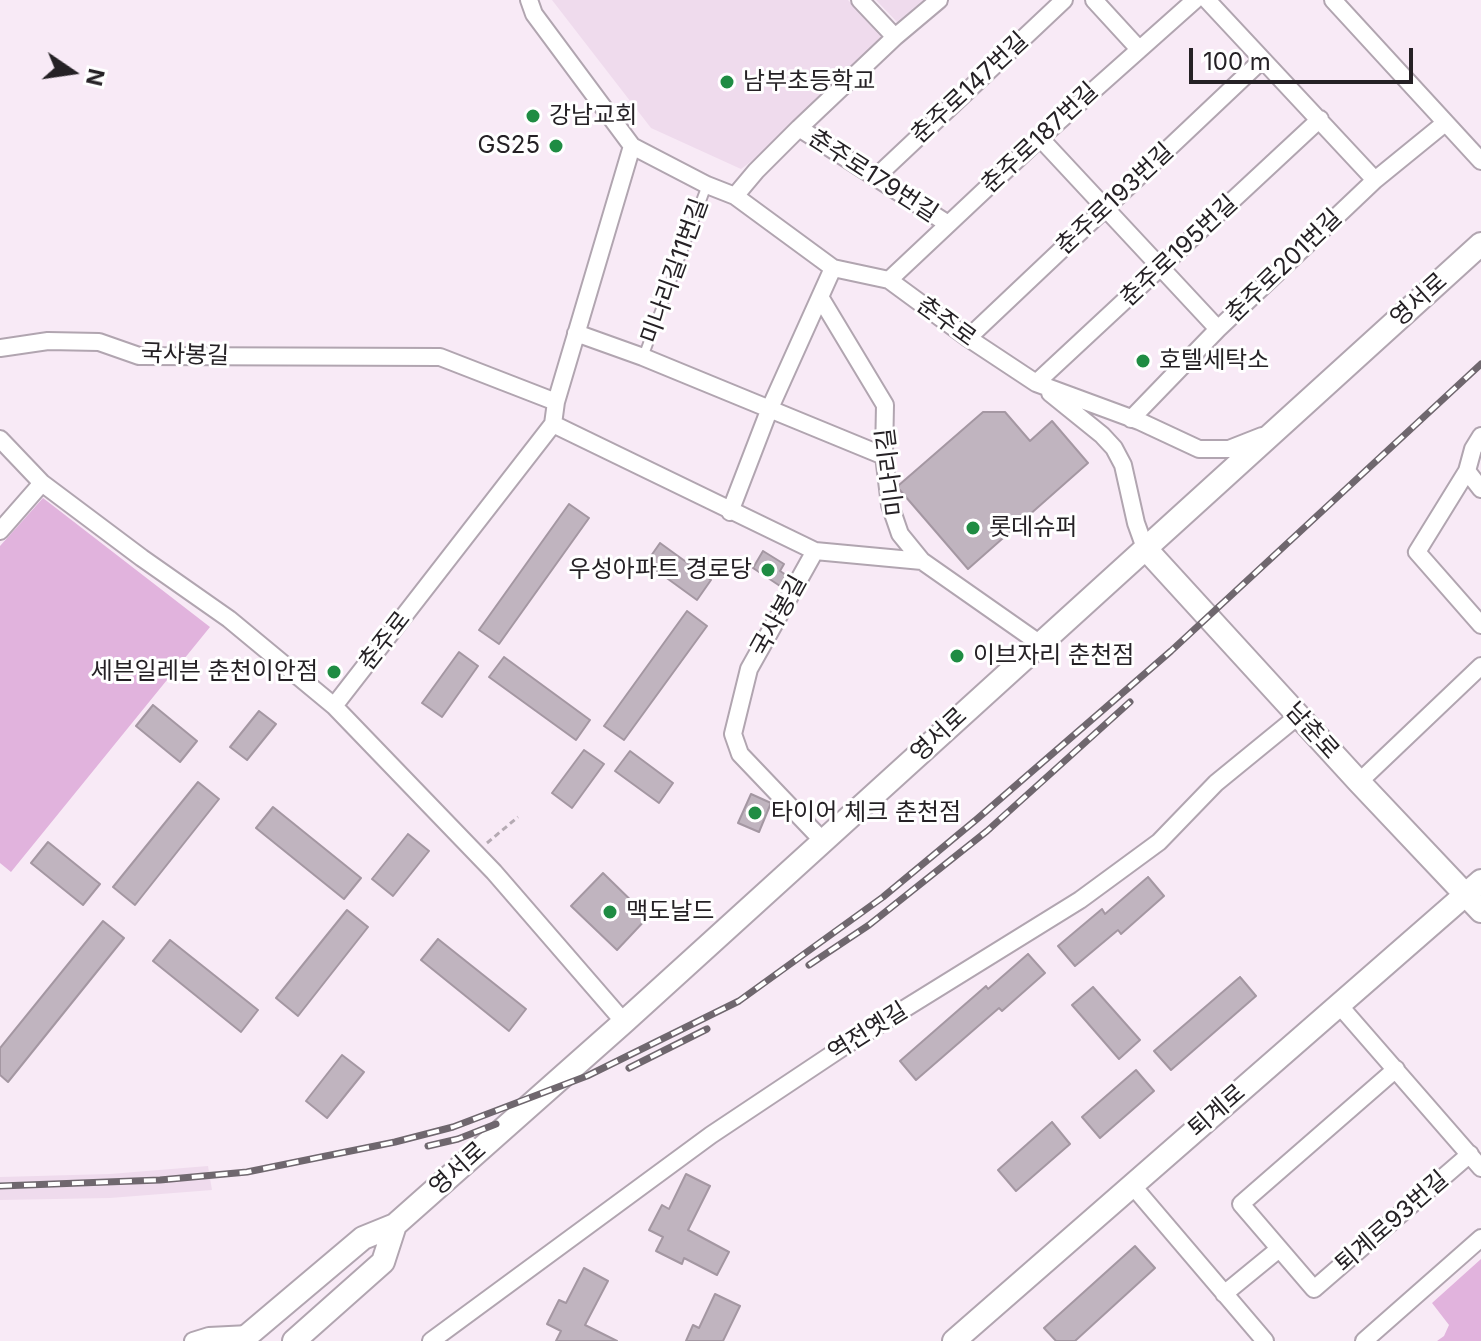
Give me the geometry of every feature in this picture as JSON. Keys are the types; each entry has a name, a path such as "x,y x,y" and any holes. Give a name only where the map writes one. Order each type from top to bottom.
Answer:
{"street":[{"name":"춘주로","path":"529,0 534,14 632,146 735,196 833,268 889,280 1036,383 1199,449 1245,445 1274,431"},
{"path":"860,0 895,37"},
{"name":"춘주로179번길","path":"735,196 799,128 939,0"},
{"name":"춘주로147번길","path":"876,177 1064,0"},
{"path":"1094,0 1138,48"},
{"name":"춘주로187번길","path":"889,280 1138,48 1195,0"},
{"path":"1207,0 1375,180"},
{"path":"1333,0 1481,161"},
{"name":"춘주로193번길","path":"968,338 1262,60"},
{"name":"춘주로195번길","path":"1036,383 1320,119"},
{"name":"춘주로201번길","path":"1131,419 1218,329 1375,180 1445,123"},
{"name":"춘주로179번길","path":"799,128 948,224"},
{"path":"1040,138 1218,329"},
{"path":"553,424 556,402 632,146"},
{"name":"영서로","path":"245,1338 363,1238 395,1225 624,1022 1481,244"},
{"path":"730,512 770,408 833,268"},
{"name":"미나리길","path":"820,297 885,405 884,456 890,505 900,534 922,561 1039,643"},
{"name":"미나리길11번길","path":"576,333 643,357 884,456"},
{"name":"국사봉길","path":"0,348 48,341 99,342 139,356 440,357 556,402"},
{"path":"1036,383 1084,419 1114,448 1123,465 1145,548"},
{"name":"춘주로","path":"334,706 553,424"},
{"name":"국사봉길","path":"553,424 815,551 749,669 733,734 740,754 823,841"},
{"path":"1481,436 1473,449 1467,471 1417,552 1481,625"},
{"path":"0,439 42,483 229,619 334,706 475,853 624,1022"},
{"path":"1467,471 1481,489"},
{"path":"0,531 42,483"},
{"name":"남춘로","path":"1145,548 1359,782 1473,888 1481,911"},
{"name":"미나리길","path":"815,551 922,561"},
{"path":"1359,782 1481,666"},
{"name":"역전옛길","path":"431,1341 711,1135 846,1045 1080,900 1159,842 1216,783 1298,716"},
{"name":"퇴계로","path":"954,1341 1473,888"},
{"name":"퇴계로93번길","path":"1339,1005 1481,1168"},
{"path":"1224,1294 1279,1249 1241,1204 1396,1069"},
{"name":"퇴계로93번길","path":"1279,1249 1314,1289 1470,1154"},
{"path":"1132,1185 1265,1341"},
{"name":"영서로","path":"294,1341 383,1262 395,1225"},
{"path":"1365,1341 1481,1238"},
{"path":"193,1341 209,1336 245,1338"}],"lane":[{"name":"미나리길11번길","path":"643,357 707,185"}],"path":[{"path":"475,853 518,817"}],"shaded area":[{"name":"남부초등학교","path":"552,0 848,0 883,37 784,137 741,169 651,128"},
{"path":"876,0 924,0 897,22"},
{"path":"43,498 210,627 11,872 0,863 0,546"},
{"path":"208,1166 212,1190 110,1198 0,1200 0,1177 110,1174"},
{"path":"1481,1259 1481,1341 1437,1341 1444,1336 1449,1325 1432,1303"}],"building":[{"name":"롯데슈퍼","path":"983,412 1005,412 1030,441 1052,421 1088,463 968,569 899,489 899,485"},
{"path":"569,504 589,518 499,644 479,630"},
{"path":"660,543 711,580 697,600 646,563"},
{"name":"우성아파트 경로당","path":"763,551 784,564 780,571 786,575 780,586 753,568"},
{"path":"687,611 707,626 624,740 604,726"},
{"path":"459,652 478,666 442,717 422,703"},
{"path":"504,657 590,720 576,740 489,677"},
{"path":"153,705 197,741 180,762 136,726"},
{"path":"259,711 276,724 247,760 230,747"},
{"path":"584,750 604,764 572,808 552,793"},
{"path":"630,751 673,783 659,803 615,771"},
{"path":"198,782 219,799 135,905 113,887"},
{"name":"타이어 체크 춘천점","path":"751,794 771,803 759,832 738,823"},
{"path":"273,807 361,878 344,899 256,828"},
{"path":"408,834 429,851 393,896 372,879"},
{"path":"48,842 100,884 83,905 31,863"},
{"name":"맥도날드","path":"603,873 648,917 617,950 571,906"},
{"path":"1148,877 1164,896 1121,934 1118,930 1075,966 1058,946 1102,909 1105,914"},
{"path":"347,910 368,927 298,1016 276,998"},
{"path":"103,921 124,938 8,1082 0,1075 0,1048"},
{"path":"438,939 526,1009 509,1031 421,960"},
{"path":"170,940 258,1010 241,1032 153,961"},
{"path":"1028,954 1045,973 1002,1011 999,1008 916,1080 900,1061"},
{"path":"1240,977 1256,996 1171,1070 1154,1051"},
{"path":"1093,987 1140,1040 1119,1059 1072,1005"},
{"path":"342,1055 364,1072 327,1118 306,1101"},
{"path":"1136,1070 1154,1091 1100,1138 1082,1117"},
{"path":"1052,1122 1070,1144 1016,1191 998,1170"},
{"path":"686,1174 710,1186 688,1230 729,1252 717,1275 684,1258 682,1264 656,1251 663,1237 649,1230 662,1205 669,1209"},
{"path":"1135,1246 1155,1268 1075,1341 1056,1341 1044,1328"},
{"path":"584,1268 608,1281 585,1325 617,1341 556,1341 561,1331 547,1324 559,1300 566,1303"},
{"path":"715,1294 740,1306 723,1341 686,1341 693,1325 699,1328"}],"railway":[{"path":"0,1186 160,1180 247,1172 395,1142 453,1127 587,1076 739,1001 883,897 977,819 1171,651 1481,364"},
{"path":"809,965 869,925 987,831 1130,702"},
{"path":"629,1068 707,1029"},
{"path":"428,1146 458,1139 496,1124"}],"place":[{"name":"남부초등학교","path":"727,82"},
{"name":"강남교회","path":"533,116"},
{"name":"GS25","path":"556,146"},
{"name":"호텔세탁소","path":"1143,361"},
{"name":"롯데슈퍼","path":"973,528"},
{"name":"우성아파트 경로당","path":"768,570"},
{"name":"이브자리 춘천점","path":"957,656"},
{"name":"세븐일레븐 춘천이안점","path":"334,672"},
{"name":"타이어 체크 춘천점","path":"755,813"},
{"name":"맥도날드","path":"610,912"}]}
